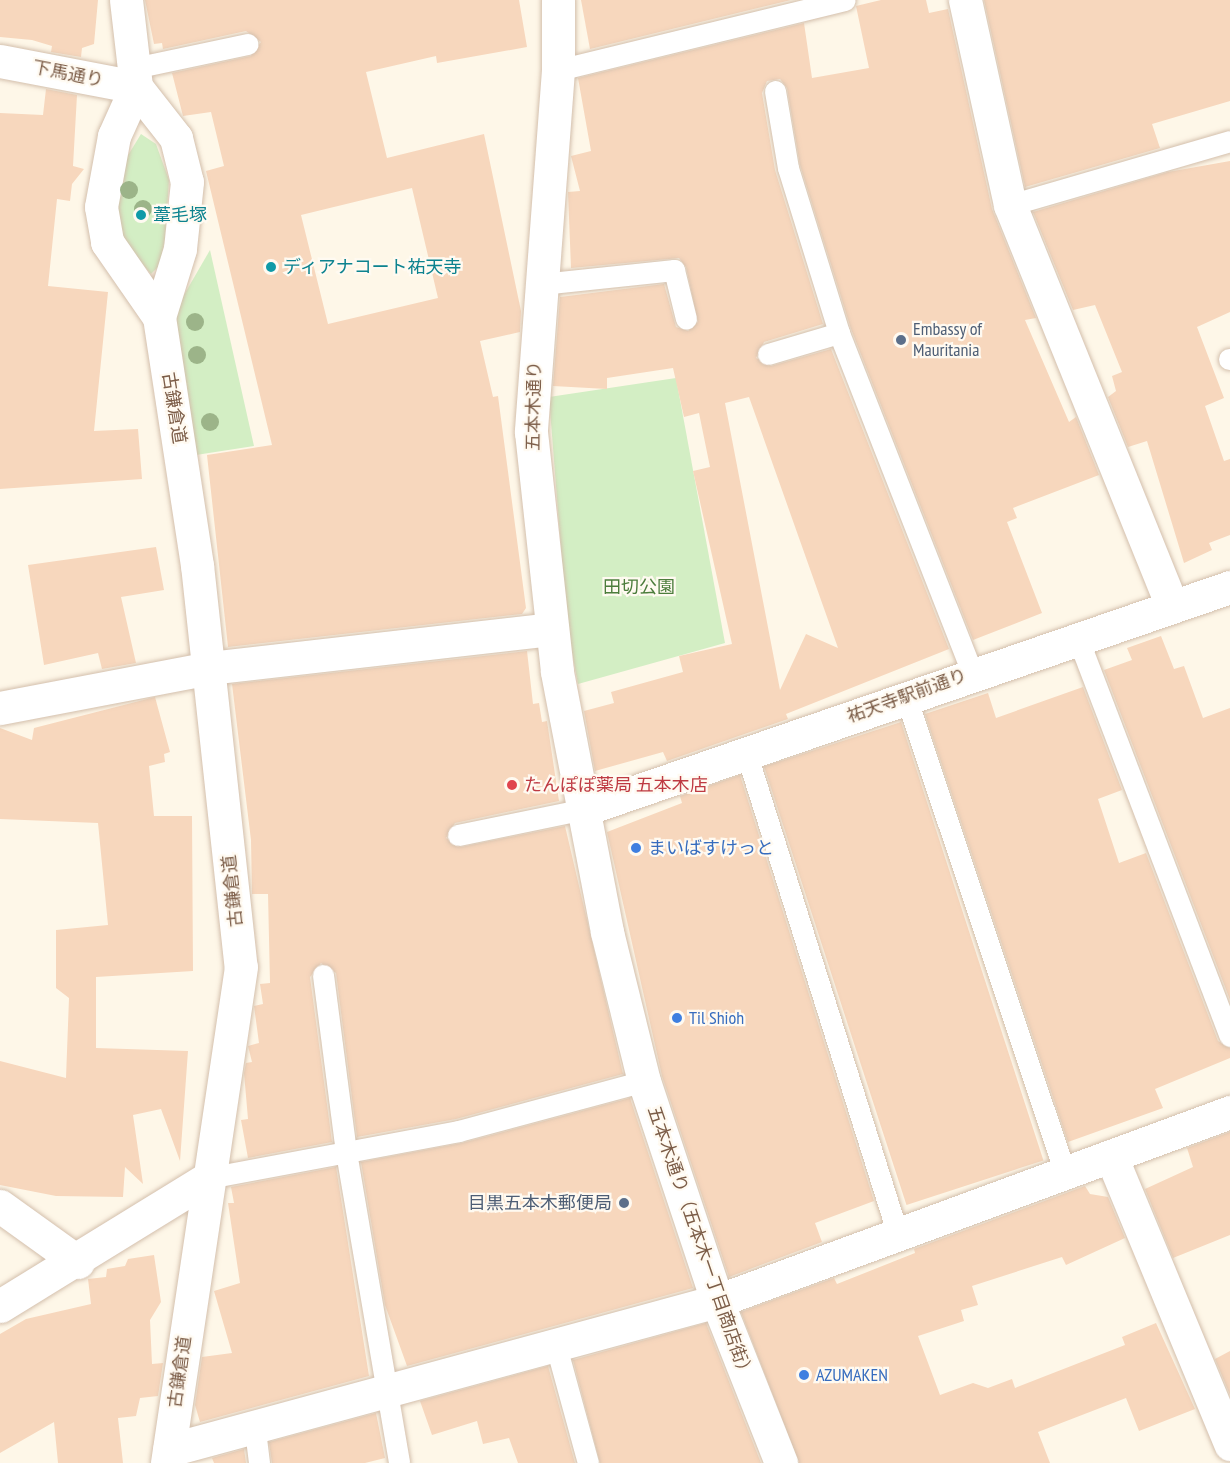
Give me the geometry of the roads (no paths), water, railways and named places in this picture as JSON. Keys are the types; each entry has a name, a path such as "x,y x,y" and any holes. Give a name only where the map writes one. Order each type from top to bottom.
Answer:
{"street":[{"path":"126,0 135,77"},
{"name":"五本木通り","path":"558,0 558,70 531,432 552,629 585,809"},
{"path":"965,0 1010,205 1172,605"},
{"name":"下馬通り","path":"0,61 135,77"},
{"name":"古鎌倉道","path":"135,77 114,136 101,207 107,242 159,317"},
{"name":"古鎌倉道","path":"135,77 176,138 187,182 180,249 159,317 209,668 241,968 168,1457"},
{"name":"祐天寺駅前通り","path":"585,809 1077,636 1230,586"},
{"path":"0,708 209,668 552,629"},
{"name":"五本木通り（五本木一丁目商店街）","path":"585,809 607,932 644,1081 717,1301 782,1463"},
{"path":"168,1457 255,1430 717,1301 1230,1112"},
{"path":"1111,1156 1226,1429"},
{"path":"0,1306 78,1262 208,1178"},
{"path":"0,1206 78,1262"}],"lane":[{"path":"558,70 846,0"},
{"path":"135,77 248,44"},
{"path":"775,91 789,168 839,333 972,673"},
{"path":"1010,205 1230,141"},
{"path":"541,284 674,270 686,319"},
{"path":"768,354 839,333"},
{"path":"1077,636 1230,1036"},
{"path":"906,697 1065,1173"},
{"path":"746,752 898,1235"},
{"path":"458,835 585,809"},
{"path":"323,975 346,1152 385,1394 399,1463"},
{"path":"208,1178 459,1131 644,1081"},
{"path":"556,1346 588,1463"},
{"path":"255,1430 259,1463"}],"place":[{"name":"葦毛塚","path":"141,215"},
{"name":"ディアナコート祐天寺","path":"271,267"},
{"name":"Embassy of Mauritania","path":"901,340"},
{"name":"たんぽぽ薬局 五本木店","path":"512,785"},
{"name":"まいばすけっと","path":"636,848"},
{"name":"Til Shioh","path":"677,1018"},
{"name":"目黒五本木郵便局","path":"624,1203"},
{"name":"AZUMAKEN","path":"804,1375"}],"park label":[{"name":"田切公園","path":"639,587"}]}
